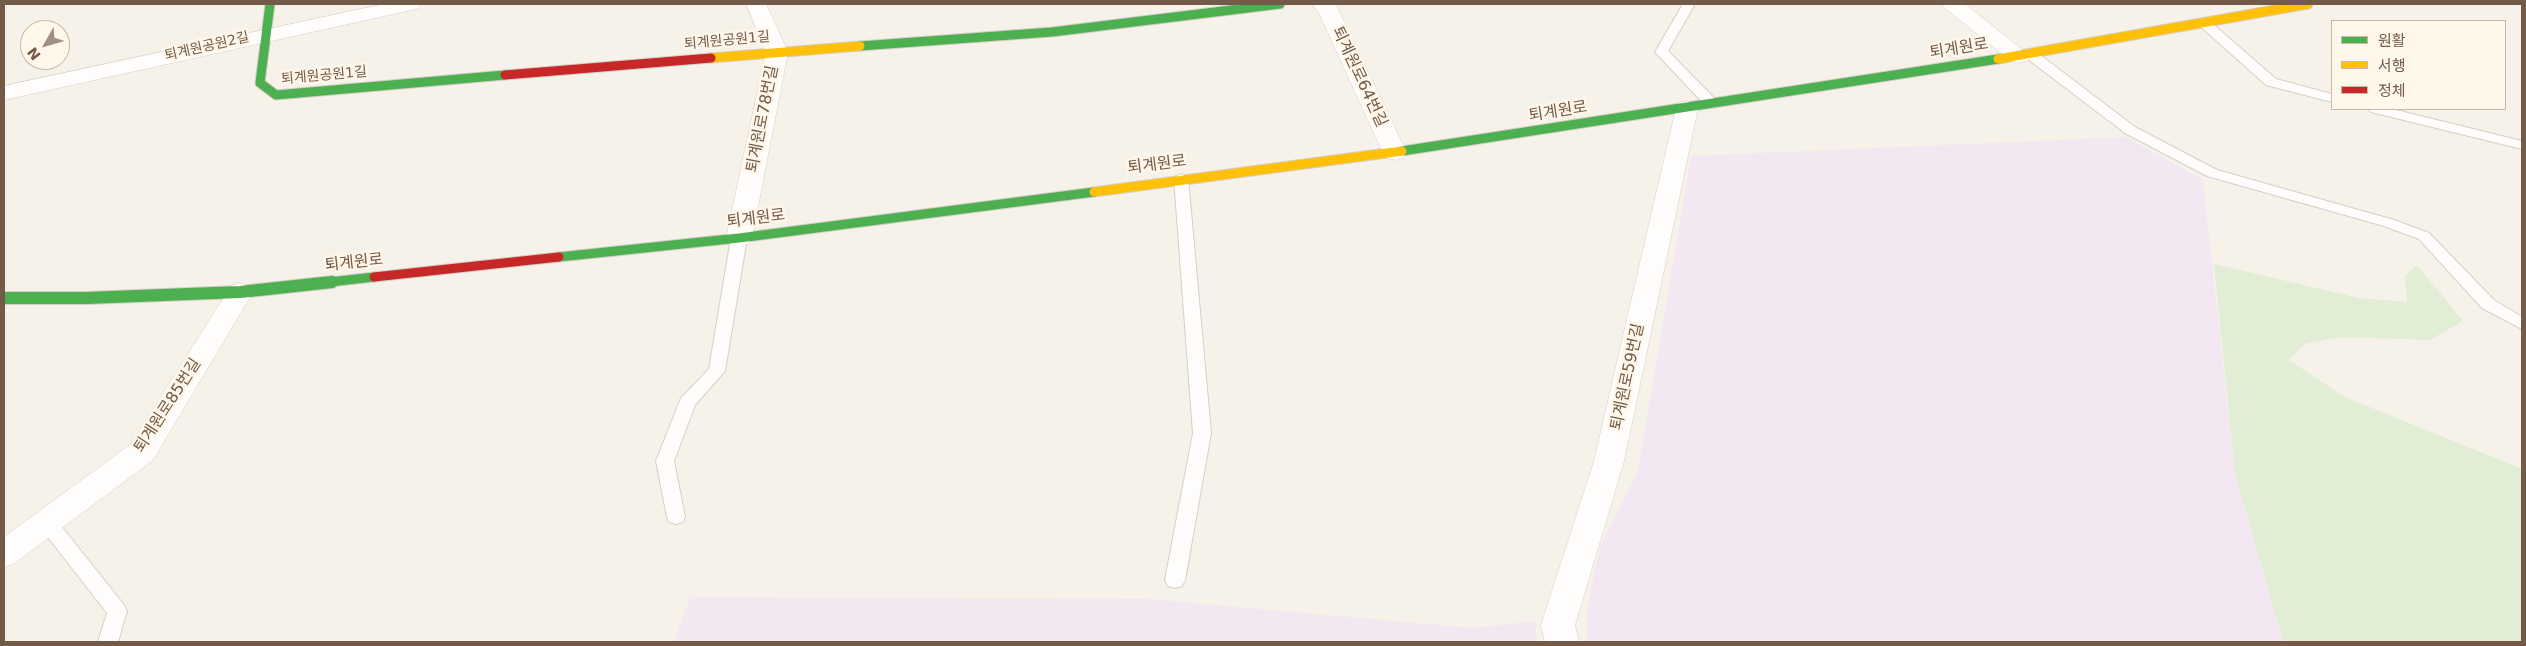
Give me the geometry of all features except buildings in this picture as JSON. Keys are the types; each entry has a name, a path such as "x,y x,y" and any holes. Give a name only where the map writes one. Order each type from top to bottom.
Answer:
{"street":[{"name":"퇴계원공원1길","path":"270,4 260,84 276,95 777,52 1052,32 1280,4"},
{"name":"퇴계원공원2길","path":"4,93 266,34 412,4"},
{"name":"퇴계원로78번길","path":"739,238 777,52 756,4"},
{"name":"퇴계원로64번길","path":"1322,4 1327,7 1395,153"},
{"path":"1952,4 2024,55"},
{"name":"퇴계원로","path":"4,298 86,298 240,292 739,238 1181,178 1395,153 2024,55 2203,22 2258,7 2308,4"},
{"name":"퇴계원로59번길","path":"1562,642 1558,625 1609,461 1700,106"},
{"name":"퇴계원로85번길","path":"4,554 142,452 240,292"}],"lane":[{"path":"1689,4 1661,52 1700,106"},
{"path":"2203,22 2270,82 2331,98"},
{"path":"2024,55 2130,130 2212,173 2389,222 2424,236 2488,304 2522,324"},
{"path":"2380,110 2522,145"},
{"path":"1175,580 1202,433 1181,178"},
{"path":"676,517 665,461 687,402 718,371 739,238"},
{"path":"47,522 117,611 108,642"}],"shaded area":[{"path":"2126,137 2203,180 2235,474 2283,642 1587,642 1587,609 1600,547 1638,471 1691,156"},
{"path":"690,597 1149,599 1473,628 1535,621 1537,642 674,642"}],"green space":[{"path":"2214,264 2359,298 2407,302 2405,276 2417,265 2463,321 2430,340 2341,337 2305,344 2289,360 2345,397 2522,469 2522,642 2283,642 2235,474"}],"traffic: fast":[{"path":"270,4 260,83 276,95 505,75"},
{"path":"860,46 1052,32 1280,4"},
{"path":"1402,151 1998,59"},
{"path":"559,257 739,238 1094,192"},
{"path":"4,298 86,298 240,292 374,277"}],"traffic: slow":[{"path":"1998,59 2308,4"},
{"path":"711,58 860,46"},
{"path":"1094,192 1402,151"}],"traffic: jam":[{"path":"505,75 711,58"},
{"path":"374,277 559,257"}]}
